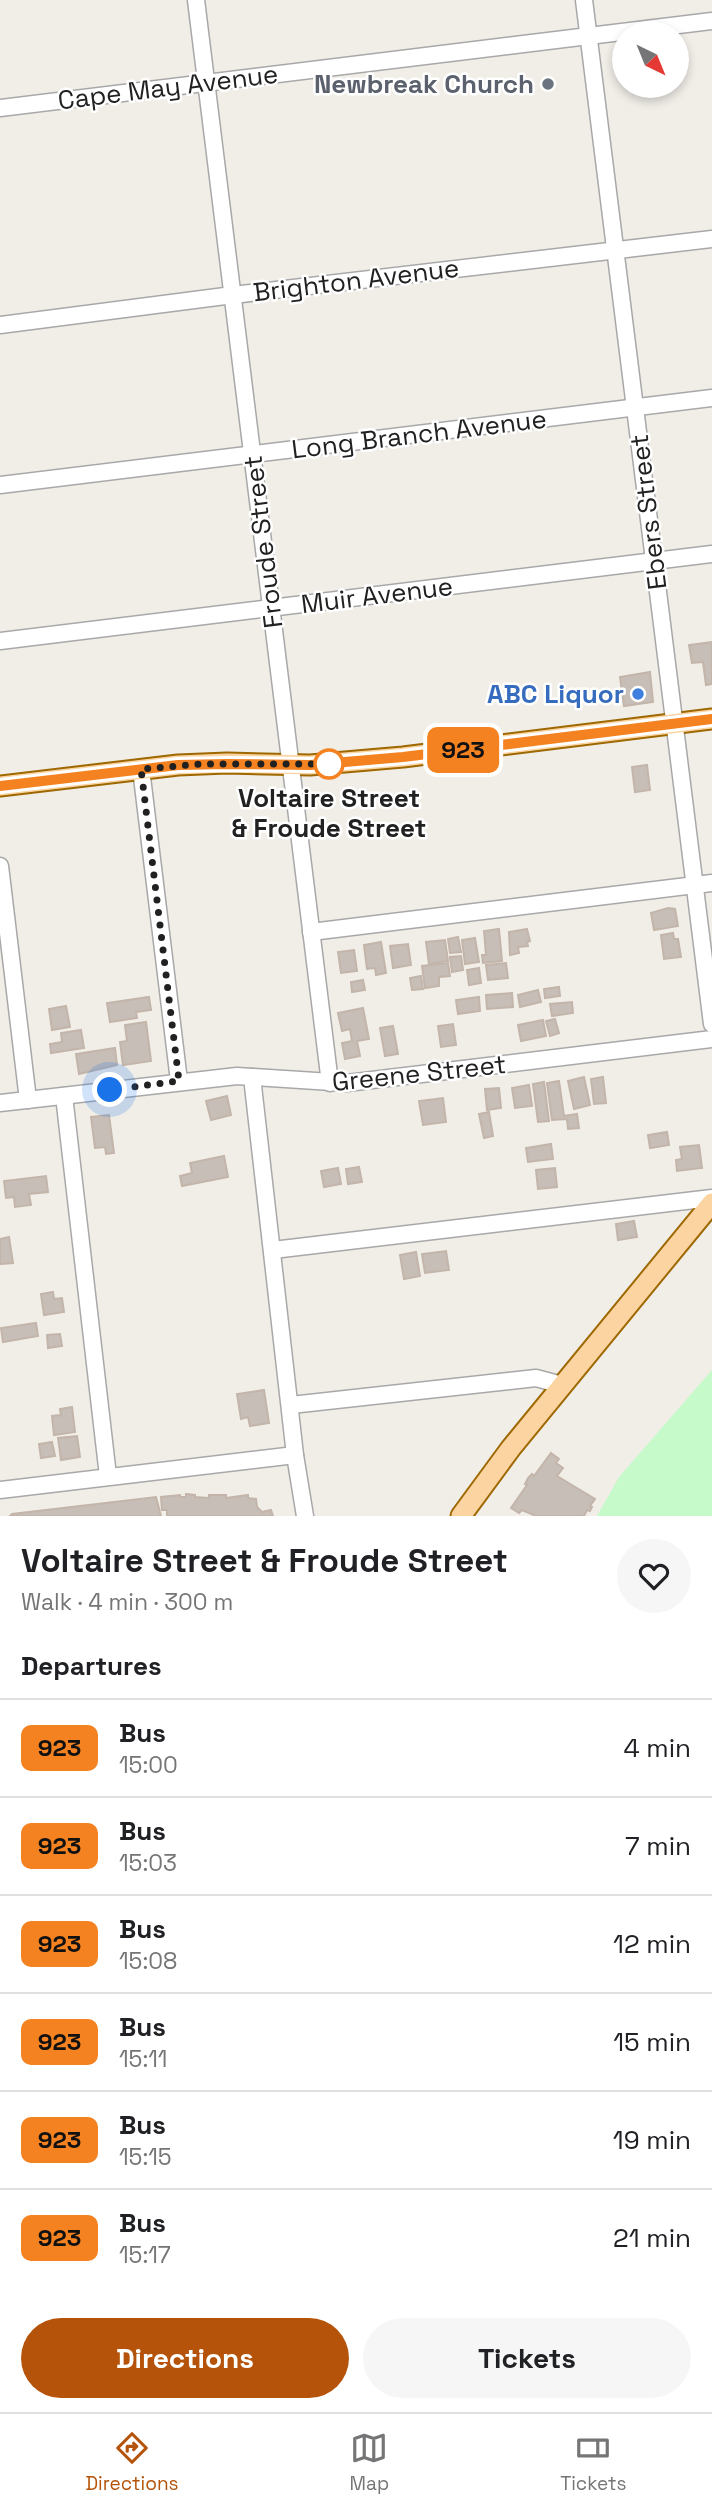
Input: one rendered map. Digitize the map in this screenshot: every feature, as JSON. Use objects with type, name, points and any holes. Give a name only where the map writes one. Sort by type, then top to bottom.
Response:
[{"type":"main road","points":[[0,786],[141,769],[215,764],[292,765],[403,757],[712,719]]},
{"type":"main road","points":[[461,1516],[511,1448],[712,1201]]},
{"type":"street","name":"Froude Street","points":[[196,0],[330,1083]]},
{"type":"street","name":"Ebers Street","points":[[584,0],[712,1024]]},
{"type":"street","name":"Cape May Avenue","points":[[0,107],[712,21]]},
{"type":"street","name":"Brighton Avenue","points":[[0,325],[712,239]]},
{"type":"street","name":"Long Branch Avenue","points":[[0,485],[712,398]]},
{"type":"street","name":"Muir Avenue","points":[[0,640],[712,554]]},
{"type":"street","points":[[141,769],[179,1081]]},
{"type":"street","points":[[0,866],[28,1100]]},
{"type":"street","points":[[312,932],[712,883]]},
{"type":"street","name":"Greene Street","points":[[0,1103],[237,1076],[347,1083],[712,1039]]},
{"type":"street","points":[[252,1077],[274,1250],[295,1455],[305,1516]]},
{"type":"street","points":[[64,1096],[108,1476]]},
{"type":"street","points":[[274,1250],[712,1201]]},
{"type":"street","points":[[291,1405],[536,1378],[562,1385]]},
{"type":"street","points":[[0,1490],[295,1455]]},
{"type":"green space","points":[[712,1370],[712,1516],[597,1516],[619,1477]]},
{"type":"building","points":[[712,642],[712,684],[706,685],[703,662],[692,663],[689,645]]},
{"type":"building","points":[[650,672],[653,702],[624,706],[620,677]]},
{"type":"building","points":[[647,765],[650,790],[635,792],[632,767]]},
{"type":"building","points":[[668,908],[675,909],[678,926],[654,930],[651,913]]},
{"type":"building","points":[[499,929],[502,961],[483,963],[482,955],[486,955],[484,931]]},
{"type":"building","points":[[527,929],[530,941],[527,942],[528,946],[518,947],[519,953],[510,955],[509,932]]},
{"type":"building","points":[[673,933],[674,939],[678,939],[681,957],[664,959],[661,935]]},
{"type":"building","points":[[458,937],[461,952],[450,953],[448,939]]},
{"type":"building","points":[[475,938],[479,962],[465,964],[462,940]]},
{"type":"building","points":[[445,940],[448,961],[429,964],[426,942]]},
{"type":"building","points":[[381,942],[386,973],[376,975],[375,968],[367,969],[364,945]]},
{"type":"building","points":[[408,944],[411,965],[393,968],[390,946]]},
{"type":"building","points":[[354,950],[357,971],[341,973],[338,952]]},
{"type":"building","points":[[461,956],[463,970],[452,972],[450,957]]},
{"type":"building","points":[[448,963],[450,976],[439,977],[439,986],[425,988],[422,966]]},
{"type":"building","points":[[506,963],[508,978],[488,980],[486,965]]},
{"type":"building","points":[[479,968],[481,983],[469,985],[467,970]]},
{"type":"building","points":[[421,976],[423,989],[412,990],[410,978]]},
{"type":"building","points":[[363,980],[365,990],[352,992],[351,982]]},
{"type":"building","points":[[559,987],[560,996],[545,998],[544,989]]},
{"type":"building","points":[[538,990],[541,1002],[520,1007],[518,995]]},
{"type":"building","points":[[512,993],[513,1007],[487,1009],[486,995]]},
{"type":"building","points":[[149,997],[151,1010],[136,1012],[137,1018],[110,1022],[107,1003]]},
{"type":"building","points":[[479,997],[480,1011],[458,1014],[456,1000]]},
{"type":"building","points":[[572,1002],[573,1013],[552,1016],[550,1004]]},
{"type":"building","points":[[66,1006],[70,1027],[52,1030],[49,1009]]},
{"type":"building","points":[[363,1008],[369,1039],[357,1041],[360,1056],[345,1059],[342,1043],[352,1041],[350,1029],[342,1031],[338,1013]]},
{"type":"building","points":[[555,1019],[559,1033],[550,1036],[546,1021]]},
{"type":"building","points":[[543,1020],[546,1036],[521,1041],[518,1025]]},
{"type":"building","points":[[146,1022],[151,1061],[123,1065],[120,1042],[127,1041],[125,1025]]},
{"type":"building","points":[[453,1024],[456,1045],[441,1047],[438,1026]]},
{"type":"building","points":[[393,1026],[398,1054],[385,1056],[380,1028]]},
{"type":"building","points":[[81,1030],[84,1048],[51,1053],[50,1044],[62,1042],[61,1033]]},
{"type":"building","points":[[115,1048],[117,1065],[79,1074],[76,1054]]},
{"type":"building","points":[[584,1077],[590,1105],[574,1109],[568,1081]]},
{"type":"building","points":[[603,1077],[606,1103],[594,1104],[591,1079]]},
{"type":"building","points":[[559,1081],[564,1116],[577,1114],[579,1128],[568,1129],[567,1119],[552,1120],[547,1083]]},
{"type":"building","points":[[544,1082],[549,1121],[538,1122],[533,1084]]},
{"type":"building","points":[[529,1085],[532,1106],[515,1108],[512,1088]]},
{"type":"building","points":[[499,1088],[501,1108],[487,1110],[485,1089]]},
{"type":"building","points":[[227,1096],[231,1115],[211,1120],[206,1101]]},
{"type":"building","points":[[443,1098],[446,1122],[423,1125],[419,1101]]},
{"type":"building","points":[[489,1112],[493,1136],[484,1138],[479,1114]]},
{"type":"building","points":[[109,1115],[114,1153],[106,1154],[105,1147],[95,1148],[91,1117]]},
{"type":"building","points":[[667,1132],[669,1145],[650,1148],[648,1135]]},
{"type":"building","points":[[551,1144],[553,1159],[528,1162],[526,1148]]},
{"type":"building","points":[[699,1145],[702,1168],[677,1171],[676,1160],[682,1159],[680,1147]]},
{"type":"building","points":[[224,1156],[228,1177],[182,1186],[180,1176],[192,1173],[190,1163]]},
{"type":"building","points":[[359,1167],[362,1182],[348,1184],[346,1169]]},
{"type":"building","points":[[338,1168],[341,1184],[324,1187],[321,1171]]},
{"type":"building","points":[[555,1168],[557,1187],[538,1189],[536,1170]]},
{"type":"building","points":[[46,1176],[48,1192],[29,1194],[31,1205],[15,1207],[14,1197],[6,1198],[4,1181]]},
{"type":"building","points":[[634,1221],[637,1237],[618,1240],[616,1224]]},
{"type":"building","points":[[9,1237],[13,1263],[0,1264],[0,1239]]},
{"type":"building","points":[[446,1251],[449,1270],[425,1273],[422,1254]]},
{"type":"building","points":[[416,1252],[420,1276],[404,1279],[400,1255]]},
{"type":"building","points":[[53,1292],[54,1299],[62,1298],[64,1312],[44,1315],[41,1294]]},
{"type":"building","points":[[36,1323],[38,1336],[3,1342],[1,1328]]},
{"type":"building","points":[[60,1334],[62,1346],[48,1348],[47,1335]]},
{"type":"building","points":[[264,1390],[269,1423],[250,1426],[248,1417],[241,1419],[237,1394]]},
{"type":"building","points":[[72,1407],[75,1432],[54,1435],[52,1416],[61,1415],[60,1409]]},
{"type":"building","points":[[77,1436],[80,1457],[61,1460],[58,1438]]},
{"type":"building","points":[[52,1442],[55,1456],[41,1458],[39,1444]]},
{"type":"building","points":[[551,1453],[559,1459],[556,1463],[563,1468],[557,1476],[595,1499],[590,1511],[587,1510],[584,1516],[536,1516],[522,1510],[519,1513],[511,1508],[527,1485],[525,1484],[528,1478],[532,1474],[534,1476]]},
{"type":"building","points":[[186,1494],[209,1498],[209,1495],[226,1495],[226,1498],[248,1495],[248,1498],[256,1499],[257,1507],[262,1512],[271,1510],[273,1516],[167,1516],[167,1510],[162,1510],[161,1497],[186,1497]]},
{"type":"building","points":[[156,1497],[161,1516],[10,1516],[12,1514]]},
{"type":"bus line","name":"923","points":[[0,786],[178,765],[310,765],[403,757],[712,719]]},
{"type":"place","name":"Newbreak Church","points":[[548,84]]},
{"type":"place","name":"ABC Liquor","points":[[638,694]]},
{"type":"place","name":"Voltaire Street & Froude Street","points":[[329,764]]},
{"type":"route","points":[[110,1090],[179,1081],[141,769],[202,764],[329,764]]}]
